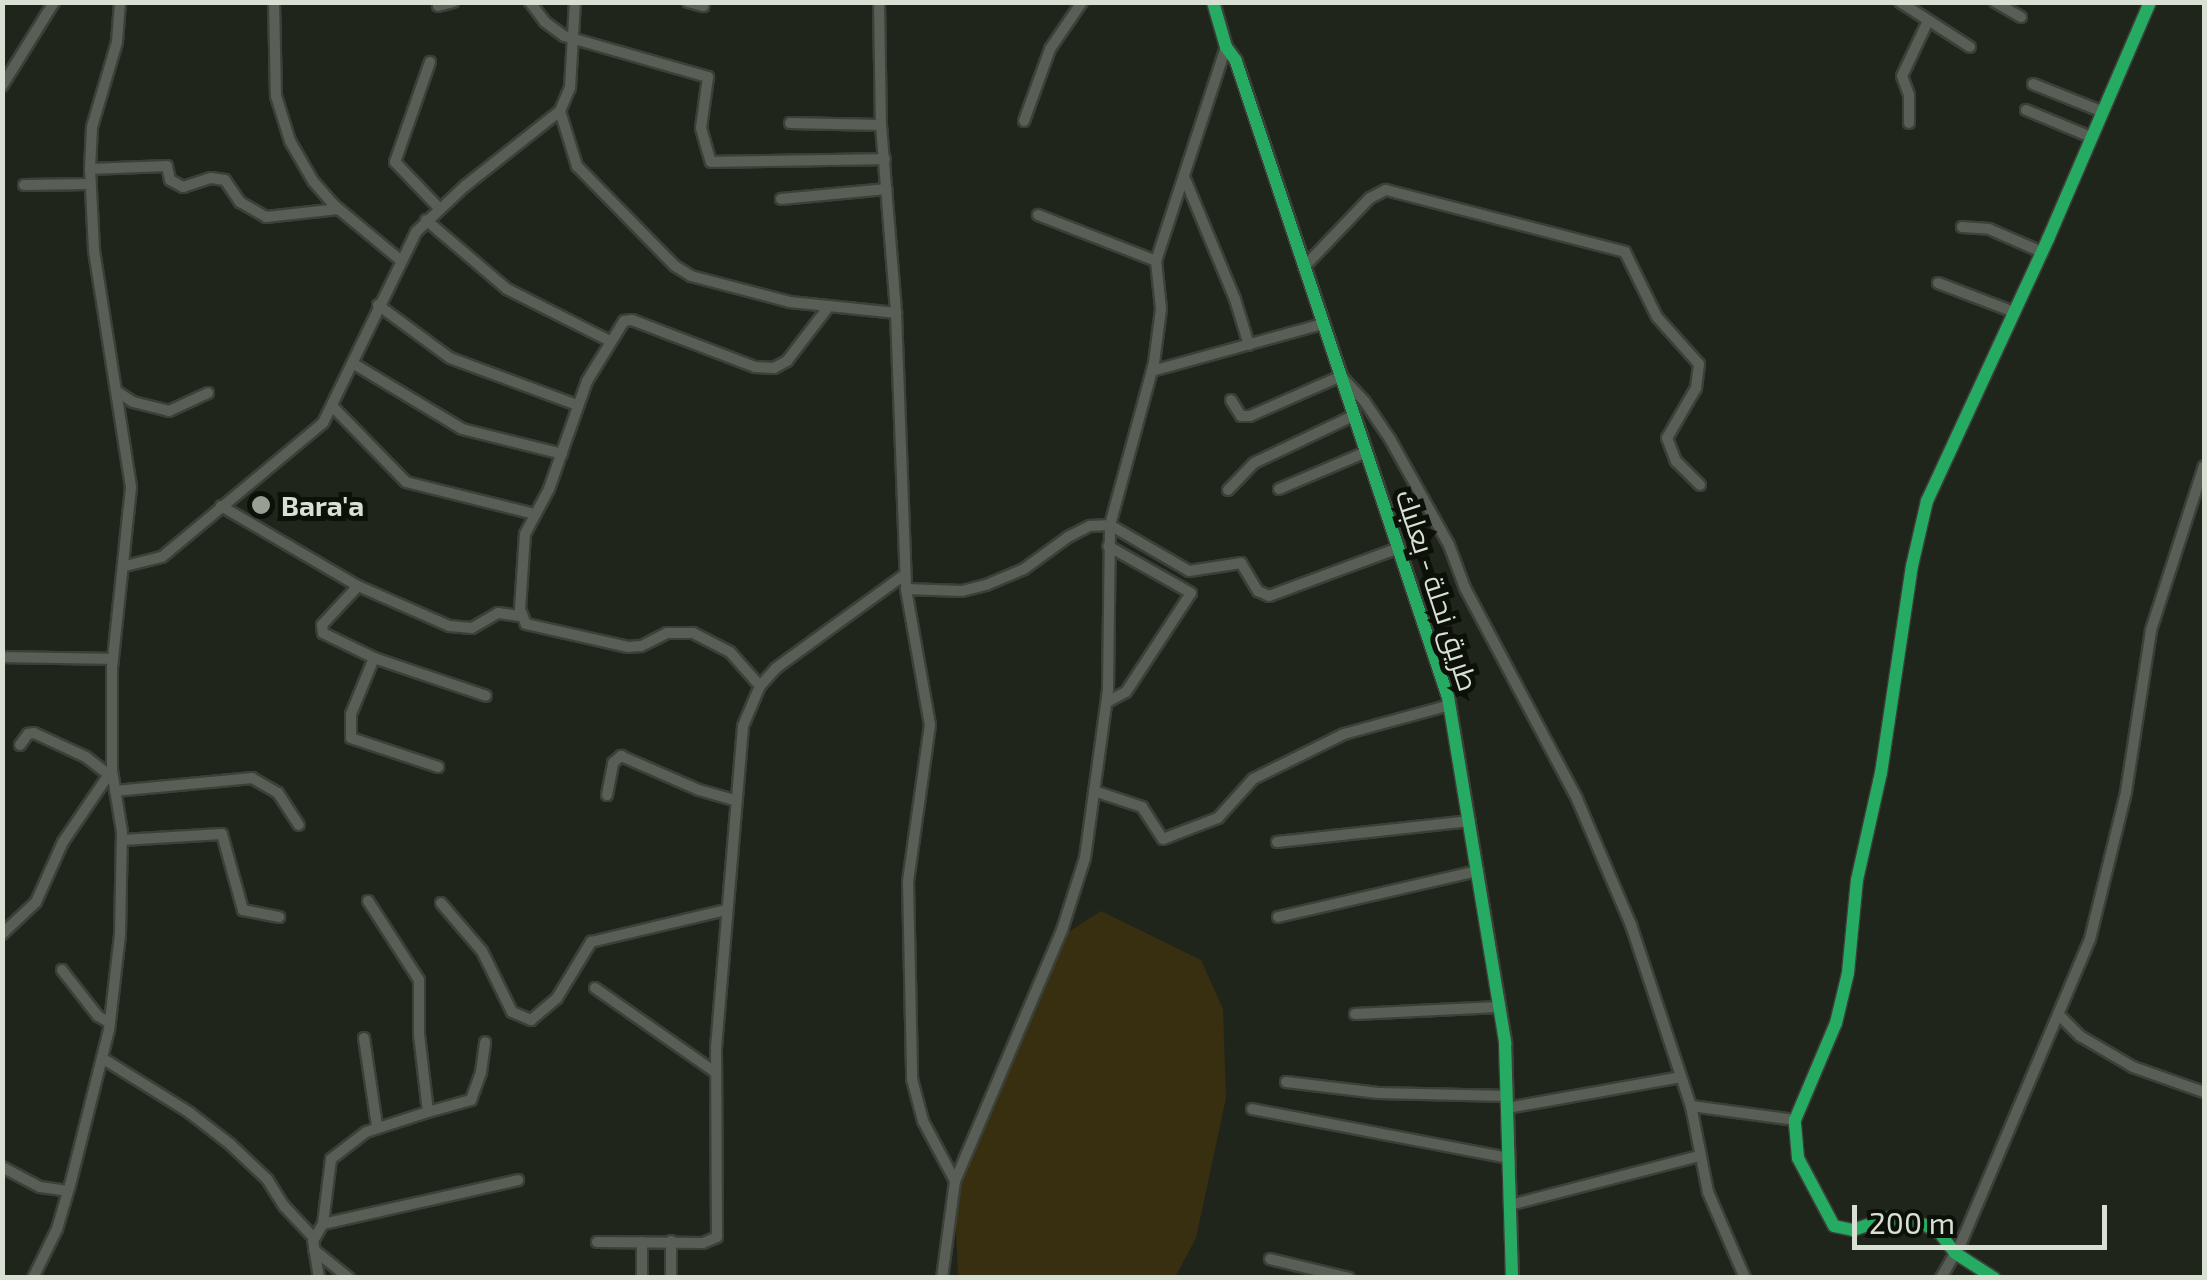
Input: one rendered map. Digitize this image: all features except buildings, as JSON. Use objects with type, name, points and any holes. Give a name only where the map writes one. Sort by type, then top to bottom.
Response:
[{"type":"street","points":[[2,86],[54,2]]},
{"type":"street","points":[[34,1278],[57,1229],[102,1058],[110,1023],[122,915],[122,840],[110,772],[113,659],[131,487],[94,250],[90,184],[92,127],[117,42],[120,2]]},
{"type":"street","points":[[274,2],[279,112],[302,164],[339,210],[399,259]]},
{"type":"street","points":[[438,6],[453,2]]},
{"type":"street","points":[[530,2],[554,31],[708,77],[701,128],[711,162],[885,159]]},
{"type":"street","points":[[124,566],[162,557],[324,423],[399,259],[426,220],[560,112],[570,88],[575,2]]},
{"type":"street","points":[[688,2],[703,6]]},
{"type":"street","points":[[879,2],[881,125],[896,312],[904,575],[930,725],[908,881],[912,1078],[923,1121],[955,1181]]},
{"type":"street","points":[[1024,121],[1050,50],[1082,2]]},
{"type":"street","name":"طريق نحلة - بعلبك","points":[[1213,2],[1450,705],[1499,1007],[1507,1102],[1512,1278]]},
{"type":"street","points":[[1900,2],[1927,23],[1970,47]]},
{"type":"street","points":[[1995,2],[2021,17]]},
{"type":"street","points":[[1994,1278],[1955,1253],[1940,1233],[1910,1220],[1888,1218],[1852,1230],[1834,1226],[1798,1158],[1795,1120],[1836,1023],[1848,974],[1856,880],[1881,773],[1912,566],[1927,501],[2042,252],[2150,2]]},
{"type":"street","points":[[1908,123],[1908,95],[1902,76],[1927,23]]},
{"type":"street","points":[[942,1278],[955,1181],[1072,904],[1085,858],[1107,702],[1110,525],[1152,371],[1161,309],[1156,262],[1226,46]]},
{"type":"street","points":[[430,62],[395,162],[439,208]]},
{"type":"street","points":[[2033,84],[2101,112]]},
{"type":"street","points":[[2026,110],[2090,137]]},
{"type":"street","points":[[560,112],[577,166],[674,266],[732,289],[829,306],[896,312]]},
{"type":"street","points":[[790,123],[881,125]]},
{"type":"street","points":[[90,169],[167,166],[170,180],[183,188],[211,178],[225,180],[240,202],[266,218],[339,210]]},
{"type":"street","points":[[1185,178],[1236,299],[1249,344]]},
{"type":"street","points":[[24,185],[90,184]]},
{"type":"street","points":[[781,199],[887,189]]},
{"type":"street","points":[[1304,266],[1370,198],[1386,190],[1625,252],[1657,317],[1687,345],[1699,364],[1696,388],[1667,438],[1676,462],[1700,485]]},
{"type":"street","points":[[1038,216],[1156,262]]},
{"type":"street","points":[[426,220],[507,289],[610,341]]},
{"type":"street","points":[[1962,228],[1989,229],[2042,252]]},
{"type":"street","points":[[1938,282],[2014,312]]},
{"type":"street","points":[[378,305],[450,358],[577,405]]},
{"type":"street","points":[[520,616],[525,534],[562,454],[577,405],[624,322],[632,320],[755,367],[774,368],[787,361],[829,306]]},
{"type":"street","points":[[1152,371],[1323,324]]},
{"type":"street","points":[[354,364],[462,429],[562,454]]},
{"type":"street","points":[[1231,400],[1241,416],[1250,416],[1340,376],[1374,414],[1444,534],[1465,588],[1577,799],[1631,926],[1690,1106],[1708,1192],[1745,1278]]},
{"type":"street","points":[[115,391],[133,402],[169,411],[208,393]]},
{"type":"street","points":[[334,408],[406,482],[534,514]]},
{"type":"street","points":[[1228,490],[1254,463],[1352,416]]},
{"type":"street","points":[[1279,489],[1366,452]]},
{"type":"street","points":[[1942,1278],[2060,1016],[2090,938],[2126,792],[2151,630],[2204,466]]},
{"type":"street","points":[[221,506],[358,586],[458,628],[478,626],[493,614],[520,616],[532,626],[628,647],[668,633],[693,633],[730,652],[760,686]]},
{"type":"street","points":[[906,589],[962,591],[986,586],[1024,569],[1090,526],[1110,525],[1180,567],[1202,572],[1241,563],[1258,591],[1269,596],[1399,548]]},
{"type":"street","points":[[1107,702],[1126,692],[1190,591],[1108,546]]},
{"type":"street","points":[[1174,581],[1180,567]]},
{"type":"street","points":[[597,1242],[703,1243],[717,1237],[716,1072],[738,745],[760,686],[815,636],[904,575]]},
{"type":"street","points":[[358,586],[320,629],[374,658],[486,696]]},
{"type":"street","points":[[2,657],[113,659]]},
{"type":"street","points":[[374,658],[350,717],[350,738],[438,767]]},
{"type":"street","points":[[1094,792],[1142,808],[1163,840],[1218,818],[1253,778],[1344,734],[1450,705]]},
{"type":"street","points":[[20,744],[28,734],[34,734],[110,772]]},
{"type":"street","points":[[607,795],[613,764],[621,756],[699,790],[734,800]]},
{"type":"street","points":[[2,934],[36,902],[63,842],[110,772]]},
{"type":"street","points":[[115,791],[252,778],[278,793],[299,825]]},
{"type":"street","points":[[1277,842],[1470,821]]},
{"type":"street","points":[[122,840],[222,834],[243,910],[279,917]]},
{"type":"street","points":[[1278,917],[1478,871]]},
{"type":"street","points":[[368,901],[419,980],[428,1112]]},
{"type":"street","points":[[442,903],[482,951],[512,1012],[531,1020],[557,998],[591,942],[725,910]]},
{"type":"street","points":[[62,970],[98,1016],[110,1023]]},
{"type":"street","points":[[595,988],[716,1072]]},
{"type":"street","points":[[1354,1014],[1499,1007]]},
{"type":"street","points":[[2060,1016],[2080,1036],[2133,1067],[2204,1092]]},
{"type":"street","points":[[364,1038],[377,1126]]},
{"type":"street","points":[[319,1278],[314,1244],[322,1224],[331,1159],[377,1126],[471,1100],[482,1072],[484,1042]]},
{"type":"street","points":[[102,1058],[190,1112],[230,1144],[267,1178],[314,1244],[349,1278]]},
{"type":"street","points":[[1286,1082],[1507,1102],[1681,1077]]},
{"type":"street","points":[[1690,1106],[1795,1120]]},
{"type":"street","points":[[1252,1108],[1508,1158]]},
{"type":"street","points":[[1510,1204],[1700,1156]]},
{"type":"street","points":[[2,1167],[40,1187],[68,1192]]},
{"type":"street","points":[[322,1224],[518,1180]]},
{"type":"street","points":[[671,1241],[671,1278]]},
{"type":"street","points":[[642,1242],[642,1278]]},
{"type":"street","points":[[1270,1259],[1348,1278]]},
{"type":"shaded area","points":[[1101,911],[1201,960],[1223,1009],[1226,1098],[1196,1238],[1175,1277],[958,1277],[955,1197],[1056,940]]},
{"type":"cycle path","points":[[1213,2],[1448,697],[1505,1043],[1512,1278]]},
{"type":"cycle path","points":[[1994,1278],[1955,1253],[1940,1233],[1925,1225],[1888,1218],[1853,1230],[1834,1226],[1798,1158],[1795,1120],[1836,1023],[1848,973],[1857,880],[1881,773],[1912,566],[1927,501],[2048,239],[2150,2]]},
{"type":"place","name":"Bara'a","points":[[261,505]]}]
